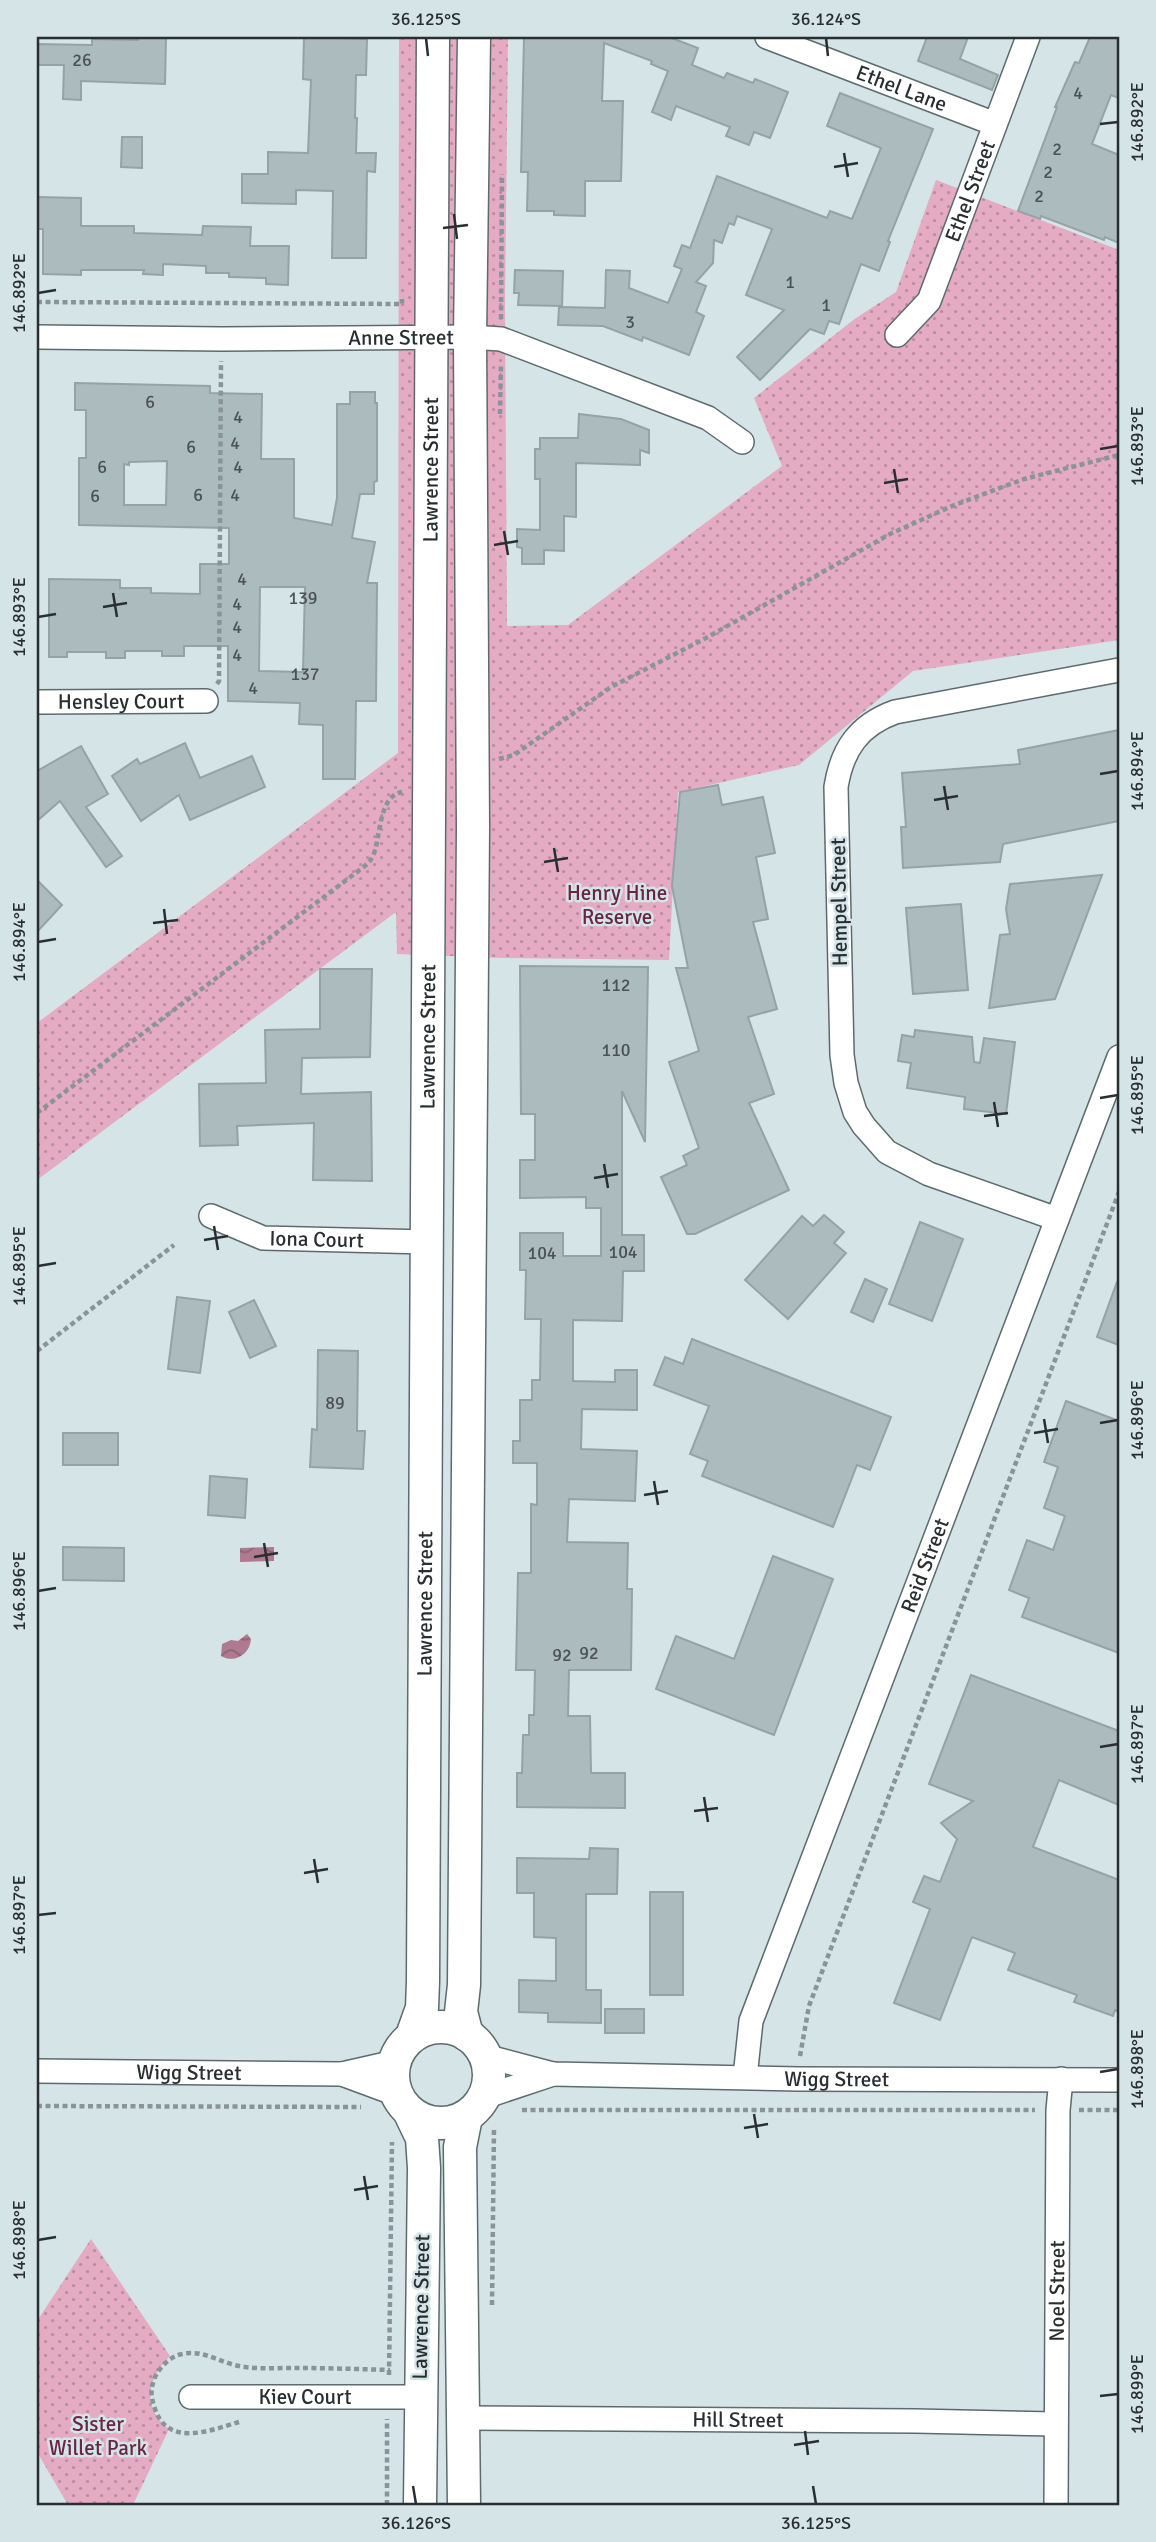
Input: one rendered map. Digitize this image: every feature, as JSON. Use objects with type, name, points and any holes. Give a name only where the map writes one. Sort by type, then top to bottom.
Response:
[{"type":"street","name":"Lawrence Street","points":[[404,2049],[422,2008],[433,37]]},
{"type":"street","name":"Lawrence Street","points":[[474,37],[470,337],[472,720],[467,1642],[464,1985],[461,2012],[476,2046]]},
{"type":"street","name":"Ethel Lane","points":[[767,37],[995,124]]},
{"type":"street","name":"Ethel Street","points":[[897,335],[929,300],[1028,37]]},
{"type":"street","name":"Anne Street","points":[[37,337],[501,339],[708,418],[743,442]]},
{"type":"street","name":"Hempel Street","points":[[1057,1219],[929,1174],[900,1160],[887,1152],[855,1112],[846,1083],[842,1055],[836,787],[838,772],[845,755],[865,727],[877,718],[895,712],[1119,670]]},
{"type":"street","name":"Hensley Court","points":[[37,702],[206,701]]},
{"type":"street","points":[[428,721],[472,720]]},
{"type":"street","name":"Reid Street","points":[[745,2077],[751,2021],[1119,1057]]},
{"type":"street","name":"Iona Court","points":[[211,1216],[263,1238],[428,1242]]},
{"type":"street","points":[[428,1242],[469,1242]]},
{"type":"street","points":[[425,1643],[467,1642]]},
{"type":"street","points":[[439,2027],[454,2029],[476,2046],[489,2077],[481,2112],[453,2122],[438,2124],[400,2113],[393,2078],[404,2049],[425,2030],[439,2027]]},
{"type":"street","name":"Wigg Street","points":[[476,2046],[553,2074],[799,2079],[1119,2080]]},
{"type":"street","name":"Wigg Street","points":[[37,2071],[342,2074],[404,2049]]},
{"type":"street","name":"Wigg Street","points":[[342,2074],[400,2113]]},
{"type":"street","name":"Wigg Street","points":[[481,2112],[553,2074]]},
{"type":"street","name":"Noel Street","points":[[1056,2505],[1058,2109],[1061,2079]]},
{"type":"street","name":"Lawrence Street","points":[[464,2505],[460,2147],[481,2112]]},
{"type":"street","name":"Lawrence Street","points":[[400,2113],[422,2138],[424,2168],[419,2505]]},
{"type":"street","name":"Kiev Court","points":[[191,2398],[420,2397]]},
{"type":"street","name":"Hill Street","points":[[463,2418],[1055,2424]]},
{"type":"path","points":[[37,302],[402,304],[402,291]]},
{"type":"path","points":[[206,701],[219,681],[222,339]]},
{"type":"path","points":[[514,755],[611,687],[716,633],[861,548],[908,525],[1024,479],[1119,455]]},
{"type":"path","points":[[37,1112],[361,869]]},
{"type":"path","points":[[798,2110],[800,2052],[809,2006],[1119,1192]]},
{"type":"path","points":[[37,1351],[174,1245]]},
{"type":"path","points":[[37,2106],[363,2107]]},
{"type":"path","points":[[516,2110],[1119,2110]]},
{"type":"path","points":[[481,2112],[492,2313]]},
{"type":"path","points":[[387,2505],[387,2397],[400,2113]]},
{"type":"green space","name":"Henry Hine Reserve","points":[[399,37],[508,37],[505,304],[507,626],[568,625],[782,466],[754,398],[856,318],[896,292],[936,180],[1119,250],[1119,640],[913,671],[799,765],[678,792],[669,960],[397,954],[396,912],[37,1180],[37,1023],[398,753]]},
{"type":"green space","name":"Sister Willet Park","points":[[91,2239],[170,2356],[156,2374],[150,2393],[154,2412],[169,2429],[133,2505],[68,2505],[37,2452],[37,2321]]},
{"type":"water","points":[[274,1547],[274,1561],[240,1562],[240,1548]]},
{"type":"water","points":[[247,1634],[251,1639],[245,1653],[231,1659],[221,1656],[222,1644],[231,1640],[238,1641]]},
{"type":"building","points":[[138,37],[166,37],[165,84],[81,81],[81,100],[63,99],[64,65],[37,65],[37,44],[92,45],[92,39],[138,40]]},
{"type":"building","points":[[304,37],[367,39],[366,75],[356,75],[355,118],[356,153],[376,153],[375,172],[367,171],[366,258],[332,258],[333,191],[296,190],[296,204],[242,203],[242,174],[268,174],[268,152],[308,153],[311,80],[303,79]]},
{"type":"building","points":[[524,37],[669,37],[698,48],[692,65],[724,78],[727,73],[753,83],[755,79],[788,92],[770,138],[754,132],[749,145],[726,136],[730,127],[676,106],[671,120],[652,112],[668,71],[651,64],[652,61],[604,43],[602,101],[623,101],[621,181],[585,181],[585,216],[554,215],[554,211],[527,211],[528,172],[521,172]]},
{"type":"building","points":[[927,37],[968,37],[960,59],[998,75],[992,90],[918,61]]},
{"type":"building","points":[[1090,37],[1119,37],[1119,98],[1111,95],[1092,144],[1119,155],[1119,243],[1041,216],[1040,219],[1018,211],[1055,107],[1075,62],[1079,63]]},
{"type":"building","points":[[840,93],[933,129],[888,241],[890,242],[879,271],[861,264],[839,324],[829,321],[824,334],[810,329],[760,380],[737,357],[784,310],[746,295],[772,229],[737,216],[734,225],[729,223],[722,243],[714,240],[713,263],[696,282],[706,286],[696,312],[704,316],[689,355],[643,337],[642,341],[603,326],[558,325],[559,307],[605,308],[606,270],[630,271],[629,288],[668,303],[682,269],[674,266],[682,245],[690,248],[717,176],[827,218],[830,211],[852,219],[881,148],[827,126]]},
{"type":"building","points":[[122,137],[142,137],[142,168],[121,167]]},
{"type":"building","points":[[37,197],[81,198],[81,226],[134,226],[134,233],[202,235],[203,226],[251,227],[250,246],[289,246],[288,285],[266,284],[266,278],[206,273],[206,266],[163,264],[163,275],[143,274],[144,270],[81,270],[81,275],[43,274],[43,229],[37,229]]},
{"type":"building","points":[[515,270],[563,271],[562,306],[518,305],[519,293],[514,293]]},
{"type":"building","points":[[75,383],[210,386],[210,393],[262,394],[261,459],[294,459],[294,518],[332,525],[337,498],[337,404],[350,404],[350,392],[375,392],[377,481],[374,482],[374,494],[360,494],[352,538],[375,542],[367,583],[377,583],[376,701],[356,701],[355,779],[323,779],[323,725],[299,724],[300,703],[228,701],[228,646],[184,646],[184,656],[162,656],[162,651],[125,651],[125,658],[106,658],[106,652],[67,652],[67,657],[49,657],[49,579],[120,580],[120,588],[151,588],[151,593],[200,594],[200,564],[229,564],[229,528],[79,525],[79,458],[86,458],[86,410],[75,410]],"holes":[[[167,461],[166,505],[124,505],[124,464]],[[260,587],[305,587],[303,672],[259,671]]]},
{"type":"building","points":[[579,414],[621,419],[649,430],[649,453],[640,450],[640,465],[576,463],[576,517],[564,516],[564,551],[544,550],[544,564],[522,564],[522,548],[517,547],[517,529],[540,530],[540,479],[535,479],[535,449],[540,449],[540,438],[578,438]]},
{"type":"building","points":[[1119,730],[1119,821],[1003,844],[1000,862],[903,868],[901,827],[906,827],[902,773],[1020,764],[1018,750]]},
{"type":"building","points":[[185,743],[200,778],[252,756],[265,787],[190,820],[179,795],[141,821],[112,776],[137,759],[140,764]]},
{"type":"building","points":[[81,746],[108,794],[86,807],[122,856],[106,867],[60,801],[37,821],[37,771]]},
{"type":"building","points":[[718,785],[722,805],[763,797],[775,853],[756,857],[768,919],[753,922],[777,1009],[748,1017],[774,1094],[749,1103],[789,1190],[695,1234],[687,1234],[661,1177],[687,1165],[683,1156],[699,1148],[669,1062],[699,1051],[676,968],[688,968],[672,886],[680,792]]},
{"type":"building","points":[[1102,875],[1055,999],[989,1008],[1000,935],[1010,934],[1006,909],[1010,884]]},
{"type":"building","points":[[37,880],[62,905],[37,932]]},
{"type":"building","points":[[961,904],[968,990],[913,994],[906,908]]},
{"type":"building","points":[[520,966],[648,967],[645,1142],[622,1091],[622,1235],[644,1235],[644,1271],[623,1271],[622,1321],[573,1320],[573,1381],[615,1382],[615,1370],[637,1370],[637,1410],[582,1409],[581,1449],[637,1451],[635,1501],[569,1499],[567,1542],[628,1543],[627,1589],[632,1589],[631,1670],[569,1670],[568,1716],[590,1716],[591,1773],[625,1773],[625,1808],[517,1807],[517,1773],[522,1773],[523,1735],[529,1735],[529,1715],[534,1715],[535,1670],[516,1670],[518,1573],[531,1573],[531,1504],[537,1505],[537,1463],[513,1463],[513,1441],[520,1441],[520,1400],[532,1400],[532,1380],[540,1380],[541,1319],[525,1319],[526,1270],[520,1270],[520,1233],[563,1233],[563,1256],[601,1256],[601,1208],[586,1208],[586,1197],[520,1198],[520,1160],[535,1160],[535,1114],[521,1114]]},
{"type":"building","points":[[320,969],[372,969],[370,1057],[302,1058],[301,1094],[371,1092],[372,1181],[313,1180],[314,1123],[237,1126],[238,1145],[200,1146],[199,1084],[266,1083],[265,1030],[320,1029]]},
{"type":"building","points":[[915,1030],[972,1037],[974,1062],[980,1063],[984,1038],[1015,1042],[1006,1114],[964,1109],[965,1097],[907,1088],[911,1063],[898,1061],[902,1035],[914,1037]]},
{"type":"building","points":[[824,1215],[844,1232],[834,1243],[846,1253],[788,1319],[745,1280],[802,1216],[813,1226]]},
{"type":"building","points":[[920,1222],[963,1239],[932,1321],[889,1304]]},
{"type":"building","points":[[865,1279],[887,1289],[873,1322],[851,1312]]},
{"type":"building","points":[[1119,1282],[1119,1345],[1097,1337]]},
{"type":"building","points":[[177,1297],[210,1301],[200,1373],[168,1369]]},
{"type":"building","points":[[254,1300],[276,1346],[250,1358],[229,1312]]},
{"type":"building","points":[[692,1339],[891,1417],[870,1470],[857,1465],[833,1527],[702,1476],[708,1461],[690,1454],[709,1406],[654,1385],[665,1357],[683,1364]]},
{"type":"building","points":[[318,1350],[358,1351],[357,1431],[365,1431],[363,1469],[310,1467],[312,1429],[317,1430]]},
{"type":"building","points":[[1066,1401],[1119,1421],[1119,1653],[1022,1617],[1029,1598],[1009,1590],[1027,1540],[1053,1550],[1065,1516],[1044,1508],[1058,1467],[1044,1462]]},
{"type":"building","points":[[63,1433],[118,1433],[118,1465],[63,1465]]},
{"type":"building","points":[[210,1476],[247,1479],[245,1518],[208,1515]]},
{"type":"building","points":[[63,1547],[124,1548],[124,1581],[63,1580]]},
{"type":"building","points":[[773,1556],[833,1579],[774,1735],[656,1689],[676,1636],[734,1659]]},
{"type":"building","points":[[971,1675],[1119,1731],[1119,1805],[1059,1780],[1033,1847],[1119,1880],[1119,2012],[1115,2010],[1113,2016],[1074,2002],[1077,1995],[1008,1970],[1015,1953],[972,1937],[940,2020],[894,2003],[930,1909],[913,1902],[924,1876],[940,1882],[957,1839],[941,1823],[973,1801],[929,1784]]},
{"type":"building","points":[[590,1848],[618,1849],[617,1894],[586,1894],[586,1990],[601,1990],[601,2023],[548,2022],[548,2013],[519,2012],[519,1980],[556,1981],[556,1938],[534,1937],[534,1893],[517,1893],[517,1858],[589,1859]]},
{"type":"building","points":[[650,1892],[683,1892],[683,1995],[650,1995]]},
{"type":"building","points":[[605,2009],[644,2009],[644,2033],[605,2033]]}]
